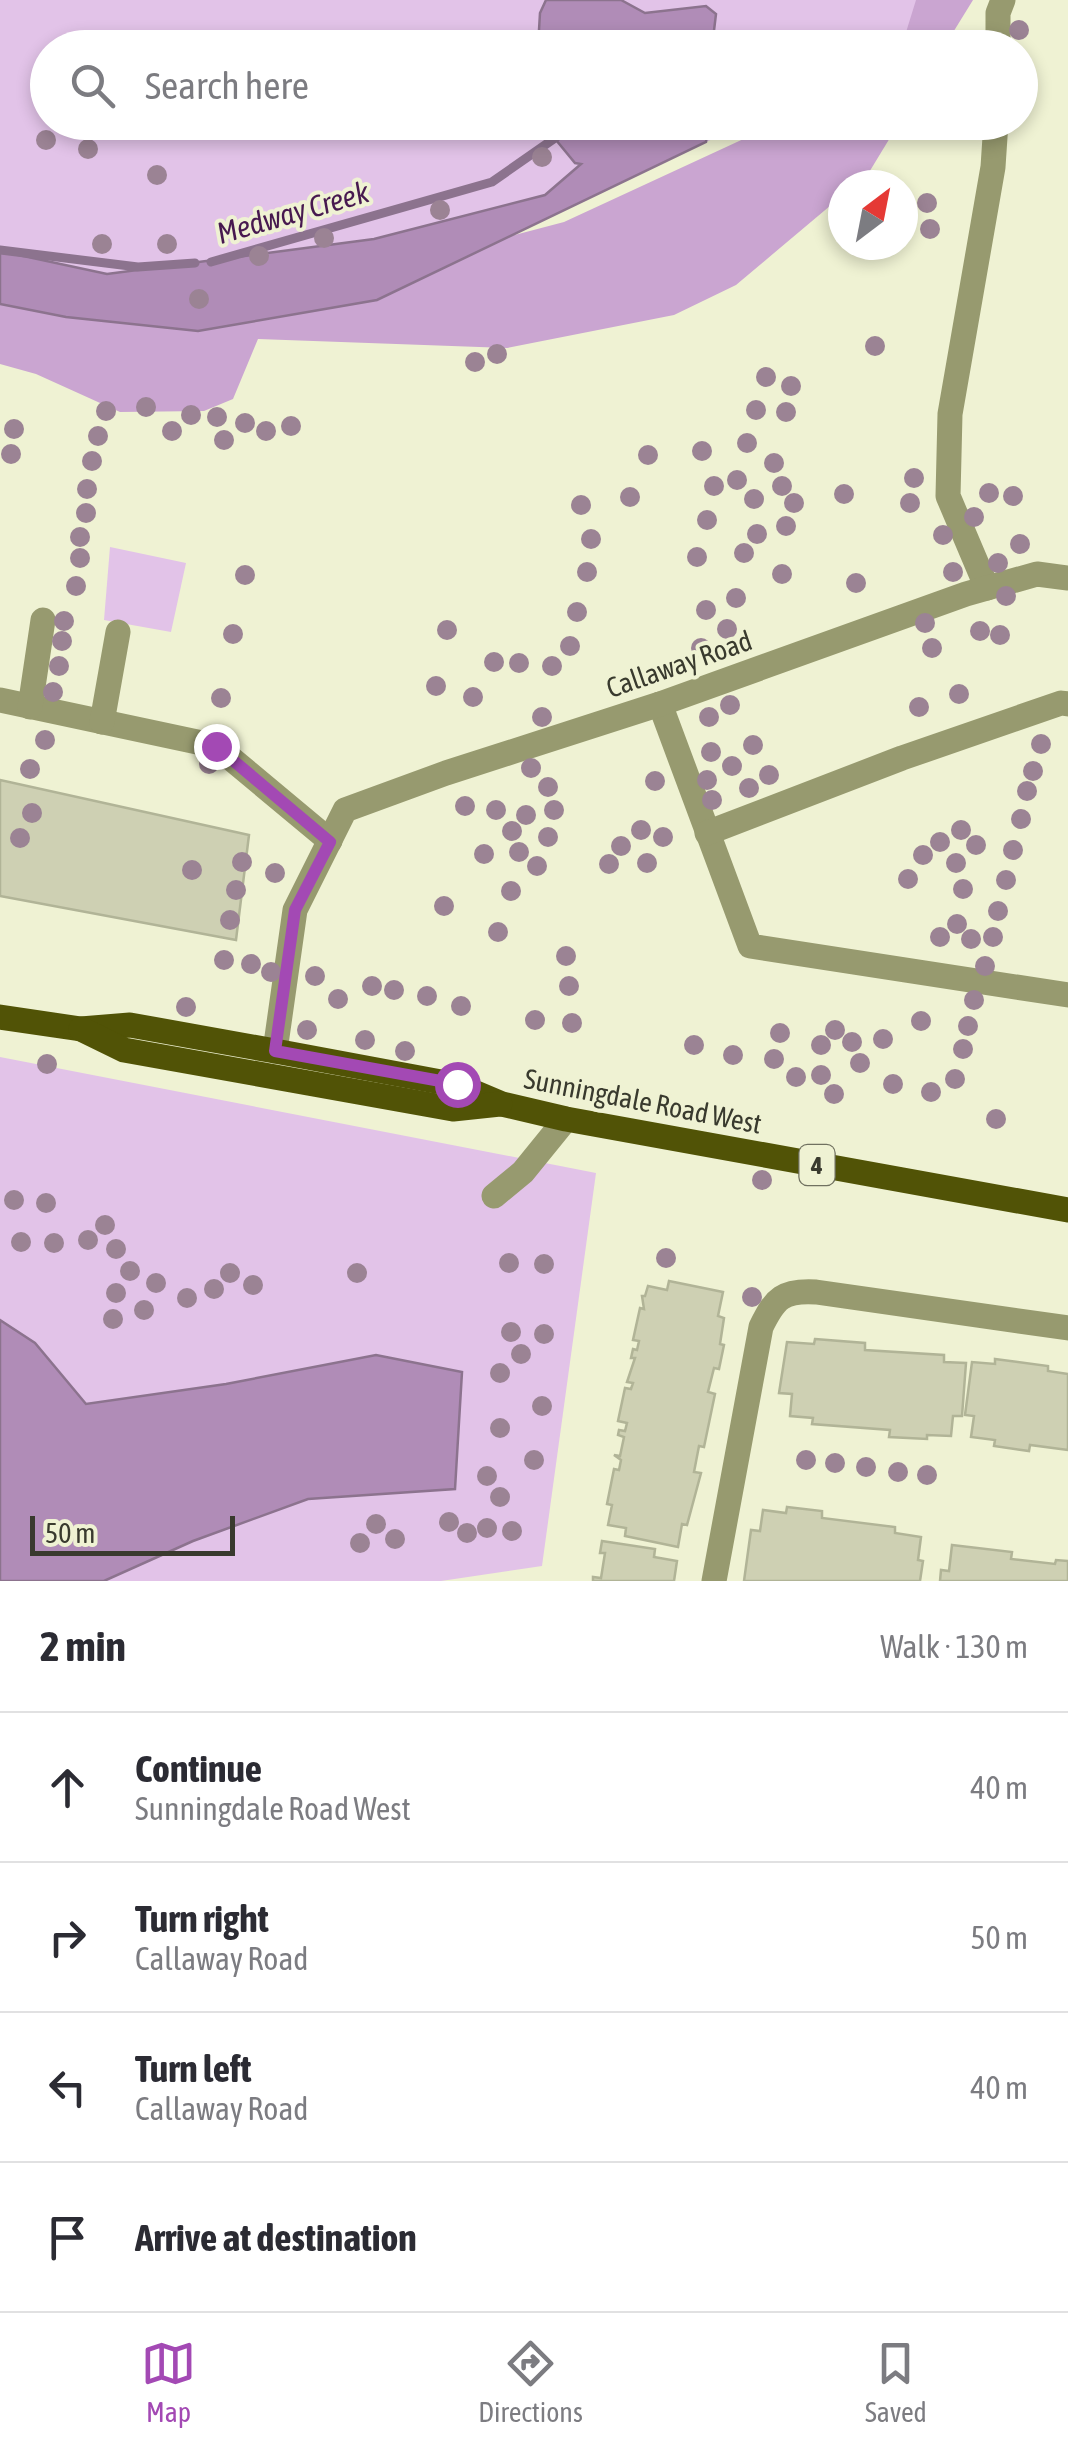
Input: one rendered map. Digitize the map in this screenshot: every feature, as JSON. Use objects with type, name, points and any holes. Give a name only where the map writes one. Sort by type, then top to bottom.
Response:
[{"type":"main road","name":"Sunningdale Road West","points":[[0,1017],[81,1029],[130,1025],[275,1051],[457,1084],[502,1104],[566,1120],[1068,1210]]},
{"type":"main road","name":"Sunningdale Road West","points":[[81,1029],[124,1050],[453,1109],[502,1104]]},
{"type":"street","points":[[998,30],[1003,0]]},
{"type":"street","points":[[986,588],[948,496],[950,414],[994,167],[995,140]]},
{"type":"street","name":"Callaway Road","points":[[275,1051],[295,910],[346,810],[986,588],[1036,574],[1068,578]]},
{"type":"street","points":[[30,707],[43,620]]},
{"type":"street","points":[[102,722],[118,632]]},
{"type":"street","points":[[0,700],[216,746],[330,842]]},
{"type":"street","points":[[707,834],[902,758],[1061,703],[1068,704]]},
{"type":"street","points":[[660,704],[750,946],[1068,994]]},
{"type":"street","points":[[494,1196],[523,1172],[566,1120]]},
{"type":"street","points":[[714,1581],[761,1327],[773,1302],[796,1291],[816,1292],[1068,1328]]},
{"type":"shaded area","points":[[0,0],[959,0],[954,14],[910,30],[30,30],[30,140],[710,140],[545,217],[173,302],[0,275]]},
{"type":"shaded area","points":[[546,0],[621,0],[645,13],[706,6],[716,14],[714,30],[539,30]]},
{"type":"shaded area","points":[[916,0],[973,0],[954,30],[907,30]]},
{"type":"shaded area","points":[[556,140],[706,140],[377,300],[198,331],[66,317],[0,304],[0,251],[107,274],[374,239],[545,195],[581,164],[575,163]]},
{"type":"shaded area","points":[[741,140],[889,140],[870,170],[828,170],[828,208],[736,285],[674,315],[507,348],[258,339],[233,399],[204,411],[120,412],[36,374],[0,364],[0,288],[329,284],[564,222]]},
{"type":"shaded area","points":[[110,547],[186,563],[171,632],[104,620]]},
{"type":"shaded area","points":[[0,1057],[596,1173],[542,1566],[441,1581],[0,1581]]},
{"type":"shaded area","points":[[0,1320],[35,1343],[86,1404],[226,1384],[376,1355],[462,1372],[455,1489],[308,1499],[193,1541],[104,1581],[0,1581]]},
{"type":"building","points":[[0,780],[249,835],[236,940],[0,896]]},
{"type":"building","points":[[669,1281],[723,1292],[718,1316],[724,1318],[719,1369],[714,1368],[708,1392],[715,1394],[704,1447],[699,1446],[694,1472],[701,1473],[687,1525],[682,1524],[678,1547],[625,1536],[626,1528],[608,1525],[612,1505],[607,1504],[614,1469],[619,1470],[621,1460],[614,1455],[620,1456],[624,1437],[618,1435],[619,1430],[625,1431],[627,1423],[618,1421],[625,1388],[631,1389],[633,1383],[627,1382],[635,1358],[631,1358],[633,1349],[637,1350],[639,1341],[633,1340],[640,1308],[644,1309],[642,1296],[648,1286],[667,1290]]},
{"type":"building","points":[[815,1339],[865,1343],[865,1350],[944,1355],[944,1362],[966,1363],[962,1416],[953,1416],[951,1436],[889,1437],[890,1430],[812,1424],[813,1418],[790,1416],[792,1394],[779,1393],[787,1342],[814,1344]]},
{"type":"building","points":[[995,1359],[1048,1366],[1048,1371],[1068,1374],[1068,1450],[1030,1445],[1029,1451],[994,1446],[995,1440],[971,1437],[974,1416],[965,1415],[972,1362],[995,1364]]},
{"type":"building","points":[[787,1507],[822,1511],[822,1518],[895,1527],[895,1533],[921,1537],[920,1581],[744,1581],[751,1530],[760,1531],[763,1510],[786,1513]]},
{"type":"building","points":[[602,1541],[655,1549],[654,1557],[677,1561],[674,1581],[593,1581],[593,1577],[601,1578],[605,1553],[600,1553]]},
{"type":"building","points":[[952,1545],[1012,1552],[1011,1559],[1055,1564],[1056,1560],[1068,1561],[1068,1581],[940,1581],[941,1570],[949,1571]]},
{"type":"waterway","name":"Medway Creek","points":[[211,262],[492,182],[552,140]]},
{"type":"waterway","name":"Medway Creek","points":[[0,250],[138,267],[195,263]]},
{"type":"route","points":[[216,746],[330,842],[295,910],[275,1051],[457,1084]]}]
